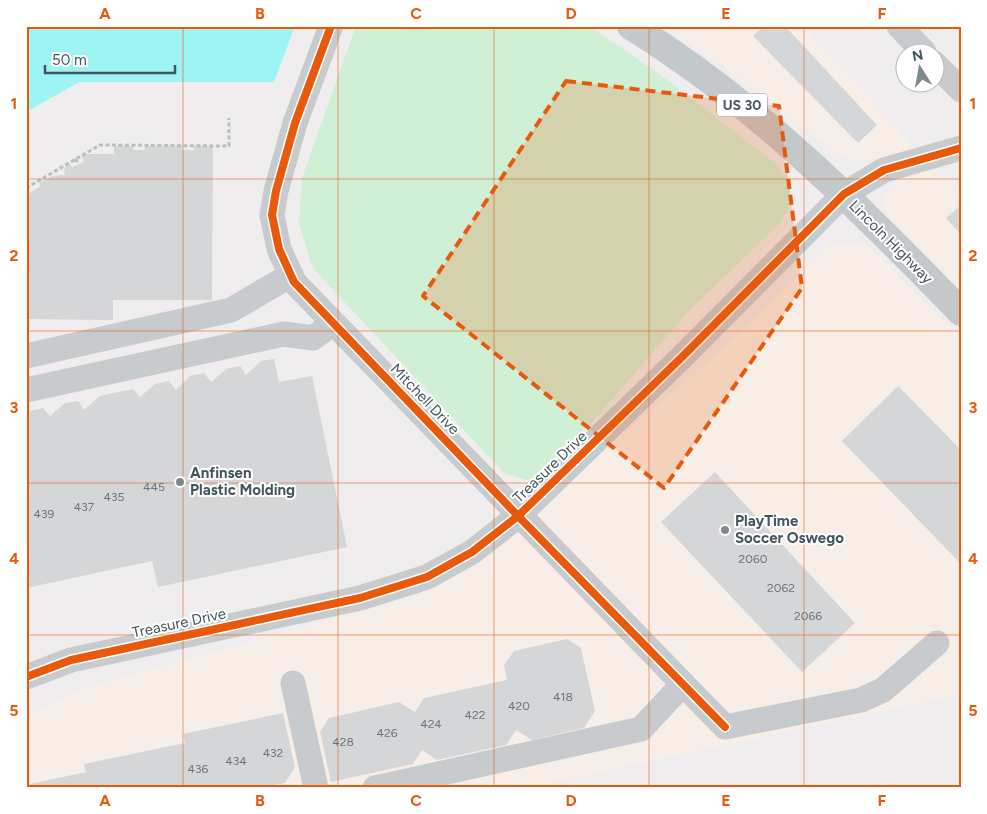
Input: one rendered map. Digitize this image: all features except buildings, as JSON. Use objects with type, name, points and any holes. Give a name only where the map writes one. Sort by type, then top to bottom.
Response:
[{"type":"main road","name":"Lincoln Highway","points":[[630,26],[740,103],[783,138],[844,194],[961,312]]},
{"type":"street","name":"Mitchell Drive","points":[[331,26],[295,123],[276,191],[272,215],[279,249],[294,282],[518,516],[725,727],[861,700],[883,690],[937,643]]},
{"type":"street","points":[[899,26],[914,42]]},
{"type":"street","points":[[944,73],[961,90]]},
{"type":"street","name":"Treasure Drive","points":[[26,677],[71,660],[360,598],[427,577],[472,552],[518,516],[684,356],[844,194],[884,170],[961,148]]},
{"type":"street","points":[[26,356],[231,310],[291,275]]},
{"type":"street","points":[[26,390],[284,334],[313,338],[333,323]]},
{"type":"street","points":[[293,683],[316,788]]},
{"type":"street","points":[[375,788],[641,729],[683,684]]},
{"type":"path","points":[[26,188],[100,145],[188,148],[229,146],[228,118]]},
{"type":"path","points":[[75,159],[79,164]]},
{"type":"path","points":[[32,184],[35,190]]},
{"type":"highlighted area","points":[[566,81],[779,106],[802,288],[664,488],[423,296]]},
{"type":"shaded area","points":[[666,26],[803,26],[914,147],[882,158],[849,159],[837,153],[740,78]]},
{"type":"shaded area","points":[[931,165],[961,195],[961,291],[891,220],[885,207],[885,194],[894,182]]},
{"type":"shaded area","points":[[846,242],[862,244],[873,250],[961,338],[961,694],[524,788],[26,788],[26,717],[78,690],[412,597],[456,576],[499,548],[548,505],[613,442],[718,354],[830,246]]},
{"type":"green space","points":[[356,26],[590,26],[662,76],[775,163],[791,185],[789,209],[781,222],[685,315],[596,418],[530,481],[504,473],[312,267],[299,223],[302,178]]},
{"type":"water","points":[[26,26],[295,26],[274,82],[79,82],[26,112]]},
{"type":"cycle path","points":[[331,26],[295,123],[276,191],[272,215],[279,249],[294,282],[518,516],[725,727]]},
{"type":"cycle path","points":[[26,677],[71,660],[360,598],[427,577],[472,552],[518,516],[683,356],[844,194],[884,170],[961,148]]},
{"type":"place","name":"Anfinsen Plastic Molding","points":[[180,482]]},
{"type":"place","name":"PlayTime Soccer Oswego","points":[[725,530]]}]
